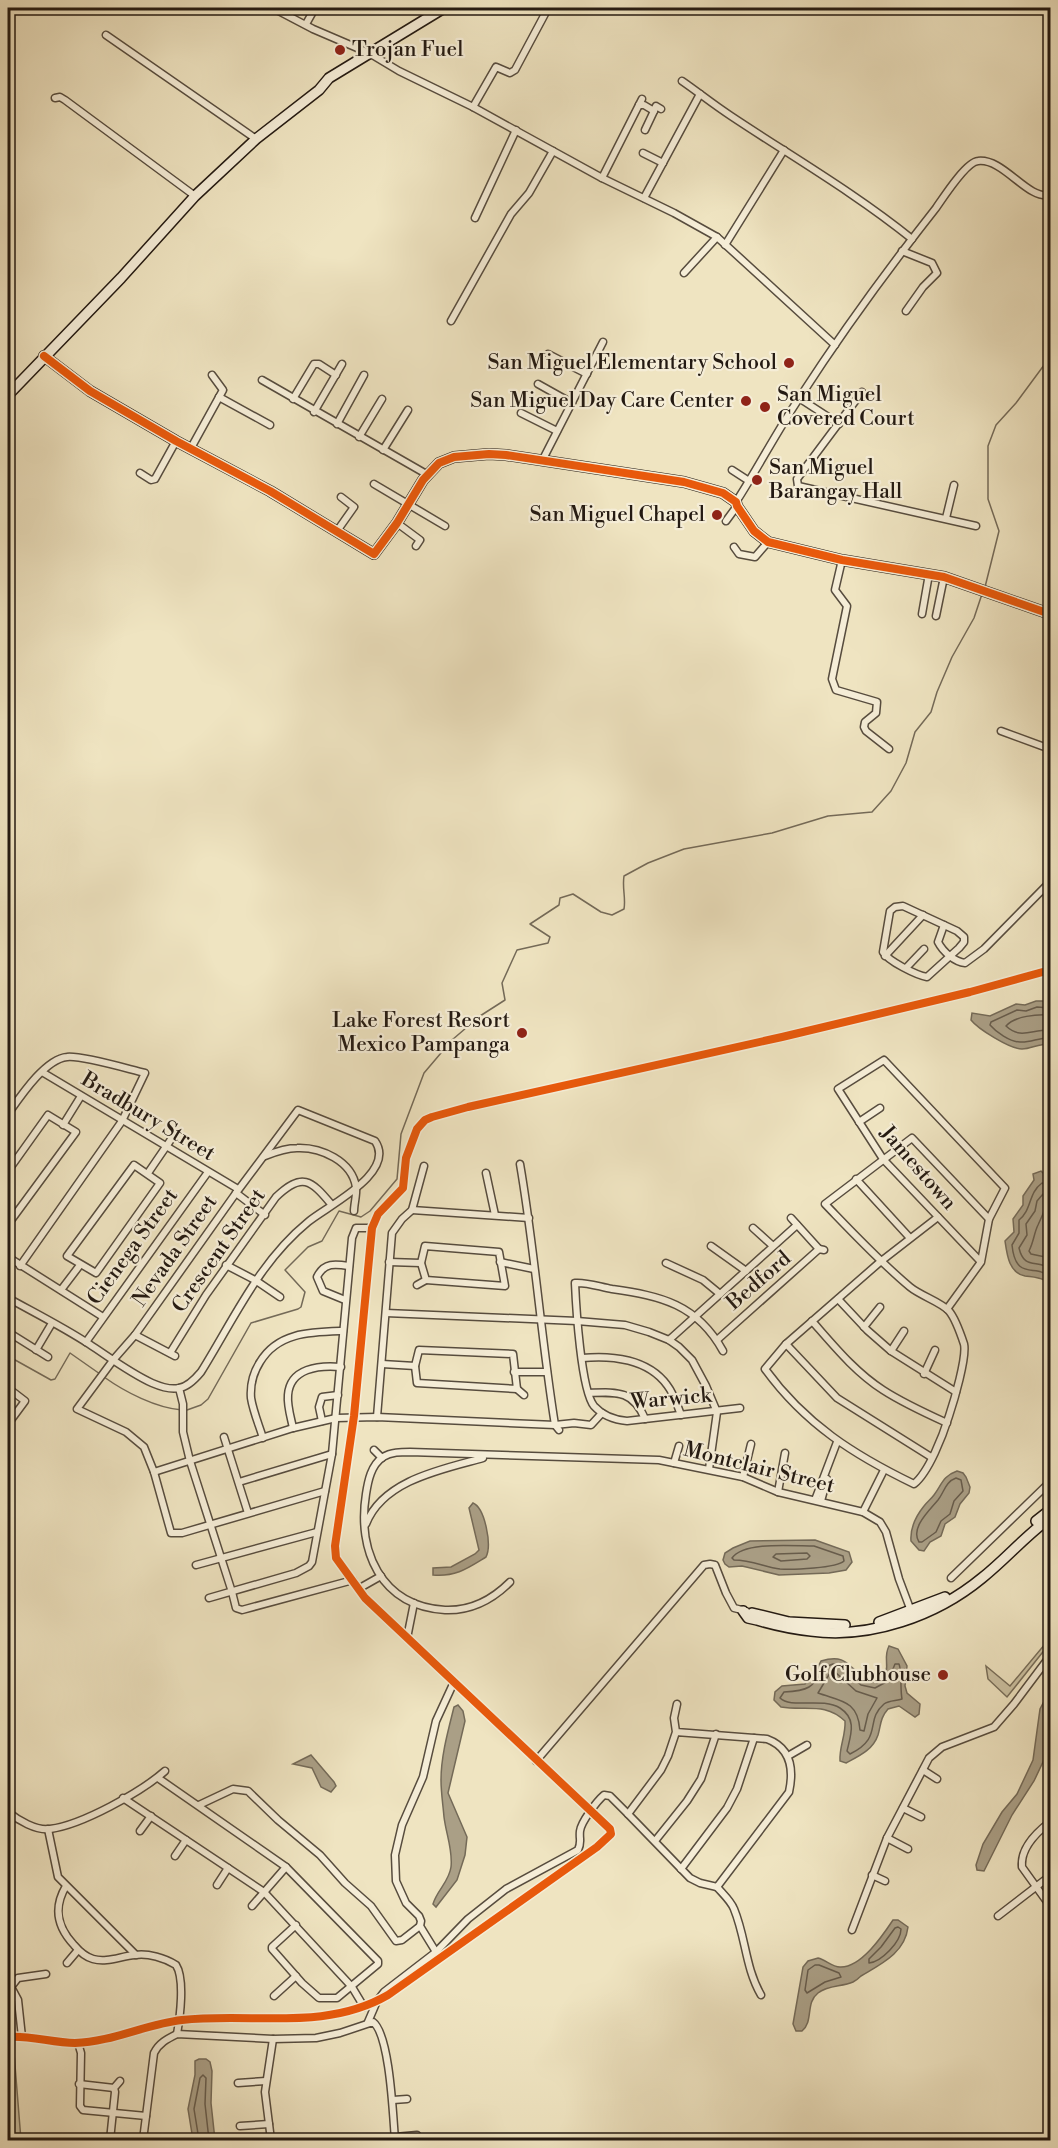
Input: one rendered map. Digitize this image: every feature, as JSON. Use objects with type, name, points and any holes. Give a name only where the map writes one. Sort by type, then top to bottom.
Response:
[{"type":"street","points":[[273,8],[369,53],[399,71],[474,107],[602,178],[717,237],[835,345]]},
{"type":"street","points":[[306,24],[315,8]]},
{"type":"street","points":[[8,394],[121,278],[195,196],[256,139],[319,90],[329,78],[444,8]]},
{"type":"street","points":[[474,107],[494,68],[498,67],[510,73],[515,70],[546,12]]},
{"type":"street","points":[[106,35],[256,139]]},
{"type":"street","points":[[682,81],[728,115],[885,217],[912,239]]},
{"type":"street","points":[[644,198],[700,94]]},
{"type":"street","points":[[55,98],[65,100],[195,196]]},
{"type":"street","points":[[602,178],[640,102],[657,110],[645,130]]},
{"type":"street","points":[[475,218],[516,130]]},
{"type":"street","points":[[725,245],[784,150]]},
{"type":"street","points":[[451,321],[511,214],[529,193],[553,151]]},
{"type":"street","points":[[642,153],[663,163]]},
{"type":"street","points":[[726,521],[799,398],[902,250],[961,175],[973,163],[988,162],[1037,194],[1050,195]]},
{"type":"street","points":[[684,273],[717,237]]},
{"type":"street","points":[[902,250],[932,263],[937,273],[923,287],[906,311]]},
{"type":"street","points":[[542,461],[603,342]]},
{"type":"street","points":[[548,354],[587,374]]},
{"type":"street","points":[[44,356],[90,391],[176,441],[270,491],[374,554],[397,523],[407,503],[440,463],[454,457],[489,454],[684,482],[723,493],[736,504],[754,531],[768,542],[842,560],[944,577],[1050,614]]},
{"type":"street","points":[[293,399],[314,364],[319,364],[336,375]]},
{"type":"street","points":[[314,412],[342,364]]},
{"type":"street","points":[[191,448],[223,390],[212,375]]},
{"type":"street","points":[[337,424],[364,375]]},
{"type":"street","points":[[262,380],[428,476]]},
{"type":"street","points":[[538,384],[572,403]]},
{"type":"street","points":[[862,392],[797,479],[798,486],[976,526]]},
{"type":"street","points":[[219,397],[270,425]]},
{"type":"street","points":[[799,398],[839,423]]},
{"type":"street","points":[[359,437],[382,399]]},
{"type":"street","points":[[383,450],[408,410]]},
{"type":"street","points":[[521,413],[557,431]]},
{"type":"street","points":[[140,472],[151,480],[155,479],[176,441]]},
{"type":"street","points":[[732,470],[749,481]]},
{"type":"street","points":[[374,483],[445,526]]},
{"type":"street","points":[[946,518],[954,485]]},
{"type":"street","points":[[337,531],[354,507],[341,497]]},
{"type":"street","points":[[397,523],[420,540],[416,546]]},
{"type":"street","points":[[734,547],[739,554],[755,557],[768,542]]},
{"type":"street","points":[[842,560],[835,590],[847,606],[832,679],[833,685],[836,690],[877,702],[876,713],[865,722],[864,727],[889,749]]},
{"type":"street","points":[[922,614],[929,574]]},
{"type":"street","points":[[936,616],[944,577]]},
{"type":"street","points":[[1000,731],[1050,749]]},
{"type":"street","points":[[944,925],[938,942],[941,948],[961,963],[965,963],[984,949],[1050,882]]},
{"type":"street","points":[[903,906],[964,936],[964,942],[927,977],[885,956],[884,947],[890,911],[895,907],[903,906]]},
{"type":"street","points":[[885,956],[923,915]]},
{"type":"street","points":[[906,968],[924,949]]},
{"type":"street","points":[[8,2037],[22,2037],[53,2043],[78,2043],[180,2020],[206,2018],[314,2019],[364,2007],[377,2001],[611,1834],[610,1829],[365,1598],[336,1558],[335,1546],[354,1416],[372,1228],[378,1214],[403,1188],[406,1158],[414,1134],[425,1120],[550,1088],[587,1082],[970,992],[1050,970]]},
{"type":"street","points":[[8,1114],[42,1072],[61,1059],[68,1057],[145,1073],[122,1121],[20,1266]]},
{"type":"street","name":"Jamestown","points":[[981,1262],[883,1158],[838,1089],[884,1060],[1005,1188],[989,1219]]},
{"type":"street","name":"Bradbury Street","points":[[42,1072],[208,1172],[237,1191],[265,1215]]},
{"type":"street","points":[[63,1125],[81,1096]]},
{"type":"street","points":[[8,1097],[16,1102]]},
{"type":"street","points":[[859,1122],[880,1108]]},
{"type":"street","name":"Nevada Street","points":[[154,1472],[144,1447],[138,1440],[116,1426],[77,1408],[135,1335],[237,1191],[298,1110],[375,1141],[379,1150],[375,1168],[365,1182],[356,1188]]},
{"type":"street","points":[[8,1171],[48,1115],[76,1132],[12,1219],[8,1214]]},
{"type":"street","points":[[148,1173],[174,1135]]},
{"type":"street","points":[[938,1217],[880,1262],[812,1321],[786,1344],[765,1369],[799,1409],[839,1443],[884,1470],[914,1484],[919,1480],[947,1423],[965,1347],[951,1313],[916,1292],[880,1262],[825,1204],[912,1138],[989,1219],[981,1262],[947,1309]]},
{"type":"street","points":[[264,1156],[296,1148],[306,1148],[325,1153],[342,1163],[356,1188],[354,1211]]},
{"type":"street","points":[[520,1164],[529,1218],[547,1372],[557,1427]]},
{"type":"street","points":[[134,1165],[148,1173],[160,1183],[96,1273],[67,1256],[134,1165]]},
{"type":"street","points":[[377,1417],[392,1233],[394,1227],[412,1210],[424,1166]]},
{"type":"street","name":"Cienega Street","points":[[86,1342],[208,1172]]},
{"type":"street","points":[[486,1173],[495,1215]]},
{"type":"street","points":[[856,1179],[910,1238]]},
{"type":"street","name":"Crescent Street","points":[[135,1335],[172,1354],[226,1265],[265,1215],[276,1197],[289,1185],[297,1182],[316,1186],[331,1204]]},
{"type":"street","points":[[8,1298],[152,1383],[179,1388],[193,1381],[201,1372],[268,1262],[293,1235],[331,1204],[356,1188]]},
{"type":"street","points":[[403,1188],[415,1196]]},
{"type":"street","points":[[412,1210],[529,1218]]},
{"type":"street","points":[[669,1340],[797,1225],[791,1218]]},
{"type":"street","name":"Bedford","points":[[717,1340],[822,1250],[797,1225]]},
{"type":"street","points":[[209,1598],[296,1573],[309,1566],[314,1555],[332,1454],[345,1300],[354,1231],[359,1227],[372,1228]]},
{"type":"street","points":[[753,1228],[773,1246]]},
{"type":"street","points":[[426,1280],[421,1263],[423,1244],[499,1252]]},
{"type":"street","points":[[417,1285],[426,1280],[507,1288],[499,1252],[504,1246]]},
{"type":"street","points":[[711,1246],[746,1271]]},
{"type":"street","points":[[8,1257],[103,1317]]},
{"type":"street","points":[[389,1262],[421,1263]]},
{"type":"street","points":[[500,1262],[534,1269]]},
{"type":"street","points":[[666,1263],[703,1280],[720,1294]]},
{"type":"street","points":[[61,1290],[80,1265]]},
{"type":"street","points":[[226,1265],[255,1280],[280,1297]]},
{"type":"street","points":[[345,1300],[322,1291],[317,1277],[322,1269],[329,1265],[350,1266]]},
{"type":"street","points":[[325,1491],[212,1525],[182,1533],[171,1533],[154,1472],[292,1428],[354,1416],[557,1427],[574,1423],[591,1425],[603,1414],[594,1406],[589,1393],[576,1321],[575,1282],[648,1293],[671,1302],[695,1317],[717,1340],[723,1351]]},
{"type":"street","points":[[838,1299],[891,1351],[924,1374],[956,1392]]},
{"type":"street","points":[[864,1327],[880,1307]]},
{"type":"street","points":[[386,1313],[625,1325],[669,1340],[692,1360],[717,1412],[709,1469]]},
{"type":"street","points":[[812,1321],[848,1362],[876,1385],[947,1423]]},
{"type":"street","points":[[36,1350],[52,1323]]},
{"type":"street","points":[[891,1351],[904,1330]]},
{"type":"street","points":[[263,1438],[251,1391],[253,1375],[263,1357],[271,1348],[287,1338],[306,1333],[343,1331]]},
{"type":"street","points":[[8,1332],[48,1358]]},
{"type":"street","points":[[786,1344],[837,1398],[932,1457]]},
{"type":"street","points":[[412,1345],[419,1350],[515,1352],[514,1372],[517,1389]]},
{"type":"street","points":[[417,1383],[415,1366],[419,1350]]},
{"type":"street","points":[[924,1374],[934,1350]]},
{"type":"street","points":[[582,1358],[616,1358],[644,1366],[662,1378],[669,1387],[681,1415]]},
{"type":"street","points":[[382,1364],[415,1366]]},
{"type":"street","points":[[292,1428],[288,1395],[293,1381],[304,1370],[323,1366],[340,1367]]},
{"type":"street","points":[[514,1372],[547,1372]]},
{"type":"street","points":[[411,1388],[417,1383],[517,1389],[524,1395]]},
{"type":"street","points":[[8,1388],[25,1401],[8,1424]]},
{"type":"street","points":[[179,1388],[183,1404],[183,1432],[190,1461],[212,1525],[236,1608],[242,1610],[352,1580]]},
{"type":"street","points":[[589,1393],[632,1398],[640,1407],[645,1419]]},
{"type":"street","points":[[322,1421],[319,1407],[322,1397],[338,1395]]},
{"type":"street","name":"Warwick","points":[[603,1414],[627,1421],[740,1408]]},
{"type":"street","points":[[224,1437],[248,1513]]},
{"type":"street","points":[[818,1500],[839,1443]]},
{"type":"street","points":[[743,1477],[751,1444]]},
{"type":"street","points":[[674,1463],[679,1446]]},
{"type":"street","points":[[374,1450],[382,1458],[370,1476],[365,1501],[364,1531],[368,1552],[381,1576],[396,1592],[414,1603],[436,1609],[460,1609],[471,1607],[492,1597],[510,1582]]},
{"type":"street","name":"Montclair Street","points":[[382,1458],[400,1452],[590,1457],[674,1463],[743,1477],[778,1492],[863,1512],[880,1522],[886,1532],[899,1579],[912,1614]]},
{"type":"street","points":[[778,1492],[784,1453]]},
{"type":"street","points":[[239,1482],[332,1454]]},
{"type":"street","name":"Montclair Street","points":[[364,1531],[374,1510],[409,1481],[489,1456]]},
{"type":"street","points":[[863,1512],[884,1470]]},
{"type":"street","points":[[951,1578],[1050,1482]]},
{"type":"street","points":[[536,1761],[704,1565],[716,1565],[726,1593],[734,1607],[747,1612],[748,1618],[812,1632],[878,1628],[912,1614],[977,1576],[1050,1510]]},
{"type":"street","points":[[912,1614],[940,1606],[981,1579],[1032,1531],[1050,1518]]},
{"type":"street","points":[[196,1565],[317,1532]]},
{"type":"street","points":[[358,1554],[368,1552]]},
{"type":"street","points":[[358,1589],[381,1576]]},
{"type":"street","points":[[407,1638],[414,1603]]},
{"type":"street","points":[[852,1930],[888,1838],[929,1758],[942,1747],[994,1727],[1050,1656]]},
{"type":"street","points":[[436,1952],[420,1926],[419,1916],[406,1902],[396,1881],[395,1855],[402,1825],[423,1777],[436,1721],[454,1682]]},
{"type":"street","points":[[628,1814],[661,1770],[676,1732],[674,1718],[676,1704]]},
{"type":"street","points":[[676,1732],[767,1738],[779,1744],[788,1756],[792,1771],[789,1792],[717,1887]]},
{"type":"street","points":[[655,1841],[682,1808],[701,1779],[716,1734]]},
{"type":"street","points":[[681,1869],[727,1809],[737,1789],[754,1737]]},
{"type":"street","points":[[788,1756],[807,1745]]},
{"type":"street","points":[[923,1770],[938,1779]]},
{"type":"street","points":[[8,1812],[23,1823],[48,1829],[84,1819],[158,1778],[165,1771]]},
{"type":"street","points":[[158,1778],[286,1867],[379,1962],[337,1998],[325,1999],[314,1995],[272,1948],[296,1926]]},
{"type":"street","points":[[199,1805],[233,1789],[248,1791],[320,1855],[345,1883],[371,1906],[396,1941],[402,1940],[420,1926]]},
{"type":"street","points":[[368,2022],[377,2001],[392,1985],[436,1952],[468,1919],[499,1894],[578,1850],[582,1824],[606,1794],[690,1878],[717,1887],[726,1897],[735,1911],[746,1958],[761,1995]]},
{"type":"street","points":[[123,1798],[264,1892],[352,1987],[364,2007]]},
{"type":"street","points":[[903,1808],[921,1817]]},
{"type":"street","points":[[140,1832],[151,1816]]},
{"type":"street","points":[[1050,1822],[1036,1833],[1022,1860],[1022,1867],[1050,1906]]},
{"type":"street","points":[[48,1829],[58,1877],[136,1954]]},
{"type":"street","points":[[888,1838],[908,1849]]},
{"type":"street","points":[[175,1857],[186,1840]]},
{"type":"street","points":[[252,1905],[286,1867]]},
{"type":"street","points":[[217,1885],[228,1869]]},
{"type":"street","points":[[872,1875],[885,1881]]},
{"type":"street","points":[[998,1916],[1050,1876]]},
{"type":"street","points":[[66,1886],[57,1909],[58,1920],[66,1936],[78,1950],[92,1959],[116,1959],[136,1954],[163,1959],[176,1965],[180,1977],[180,2020],[177,2034]]},
{"type":"street","points":[[68,1963],[78,1950]]},
{"type":"street","points":[[22,2037],[18,2000],[12,1990],[12,1985],[18,1978],[46,1974]]},
{"type":"street","points":[[274,1996],[296,1976]]},
{"type":"street","points":[[143,2140],[154,2053],[161,2044],[177,2034],[273,2039],[316,2038],[340,2033],[368,2022],[376,2023],[380,2034],[393,2100],[395,2138],[417,2135]]},
{"type":"street","points":[[271,2140],[266,2105],[266,2081],[273,2039]]},
{"type":"street","points":[[78,2043],[81,2053],[79,2100],[83,2110],[146,2116]]},
{"type":"street","points":[[110,2140],[114,2088],[120,2081]]},
{"type":"street","points":[[238,2083],[266,2081]]},
{"type":"street","points":[[80,2084],[114,2088]]},
{"type":"street","points":[[393,2100],[407,2099]]},
{"type":"street","points":[[240,2126],[268,2124]]},
{"type":"shaded area","points":[[1050,1638],[1050,1643],[1007,1697],[988,1679],[986,1666],[1010,1686]]},
{"type":"shaded area","points":[[8,2051],[14,2053],[21,2140],[8,2140]]},
{"type":"water","points":[[1036,1001],[1050,1003],[1050,1044],[1025,1049],[1010,1046],[971,1020],[972,1013],[990,1016],[1016,1004],[1025,1005]]},
{"type":"water","points":[[1041,1171],[1047,1177],[1050,1192],[1050,1297],[1044,1280],[1025,1276],[1015,1271],[1008,1257],[1005,1241],[1014,1232],[1013,1219],[1023,1205],[1023,1196],[1034,1180],[1033,1174]]},
{"type":"water","points":[[957,1471],[966,1477],[970,1487],[969,1493],[960,1504],[955,1517],[945,1524],[941,1536],[930,1542],[924,1551],[919,1550],[911,1541],[911,1531],[916,1518],[946,1478]]},
{"type":"water","points":[[473,1503],[481,1512],[486,1527],[488,1551],[486,1557],[455,1573],[433,1575],[433,1568],[451,1567],[479,1550],[469,1508]]},
{"type":"water","points":[[815,1540],[849,1552],[852,1562],[846,1570],[779,1575],[742,1566],[729,1567],[723,1560],[725,1553],[750,1541]]},
{"type":"water","points":[[889,1646],[898,1649],[907,1666],[905,1686],[907,1693],[920,1704],[919,1714],[915,1717],[899,1706],[888,1709],[873,1745],[846,1763],[840,1761],[845,1721],[830,1711],[781,1707],[774,1700],[775,1692],[782,1686],[805,1684],[821,1661],[831,1659],[845,1662],[868,1680],[877,1683],[887,1669],[886,1656]]},
{"type":"water","points":[[1050,1690],[1050,1747],[1034,1781],[1012,1815],[984,1871],[977,1870],[976,1865],[983,1844],[1002,1812],[1017,1794],[1033,1760],[1040,1709]]},
{"type":"water","points":[[458,1705],[463,1711],[465,1721],[448,1793],[467,1837],[465,1855],[457,1880],[436,1907],[433,1904],[451,1867],[442,1798],[441,1771],[454,1707]]},
{"type":"water","points":[[311,1755],[334,1782],[336,1786],[331,1792],[321,1787],[312,1768],[293,1764]]},
{"type":"water","points":[[893,1920],[898,1920],[908,1927],[906,1936],[897,1951],[853,1982],[818,1993],[812,2002],[806,2027],[802,2031],[796,2031],[793,2024],[803,1967],[808,1961],[818,1958],[834,1966],[848,1966],[871,1949]]},
{"type":"water","points":[[206,2059],[210,2062],[212,2071],[211,2103],[215,2140],[193,2140],[188,2109],[195,2075],[195,2061]]},
{"type":"waterway","points":[[985,587],[999,531],[988,499],[988,446],[996,425],[1016,403],[1050,357]]},
{"type":"waterway","points":[[187,1410],[201,1405],[208,1399],[251,1323],[301,1307],[305,1292],[285,1270],[308,1247],[322,1241],[339,1211],[361,1217],[370,1211],[397,1179],[401,1134],[424,1073],[452,1040],[480,1016],[505,1000],[502,983],[517,950],[548,943],[550,937],[530,924],[559,905],[560,898],[573,894],[601,912],[612,915],[624,909],[624,876],[648,863],[684,849],[772,833],[828,816],[872,812],[891,791],[906,763],[915,732],[931,712],[952,657],[974,618],[982,594]]},
{"type":"waterway","points":[[8,1356],[51,1380],[55,1379],[70,1353],[100,1374]]},
{"type":"waterway","points":[[104,1377],[141,1398],[172,1409],[182,1410]]},
{"type":"cycle path","points":[[44,356],[90,391],[176,441],[270,491],[374,554],[397,523],[423,480],[439,463],[454,457],[506,455],[684,482],[723,493],[736,502],[754,531],[768,542],[842,560],[944,577],[1050,614]]},
{"type":"cycle path","points":[[8,2037],[67,2043],[89,2042],[182,2020],[313,2017],[364,2006],[388,1995],[597,1847],[611,1834],[610,1829],[365,1598],[336,1558],[335,1546],[354,1416],[372,1228],[378,1214],[403,1188],[406,1158],[417,1129],[425,1120],[468,1107],[782,1037],[970,992],[1050,970]]},
{"type":"place","name":"Trojan Fuel","points":[[340,50]]},
{"type":"place","name":"San Miguel Elementary School","points":[[789,363]]},
{"type":"place","name":"San Miguel Day Care Center","points":[[746,401]]},
{"type":"place","name":"San Miguel Covered Court","points":[[765,407]]},
{"type":"place","name":"San Miguel Barangay Hall","points":[[757,480]]},
{"type":"place","name":"San Miguel Chapel","points":[[717,515]]},
{"type":"place","name":"Lake Forest Resort Mexico Pampanga","points":[[522,1033]]},
{"type":"place","name":"Golf Clubhouse","points":[[943,1675]]}]
